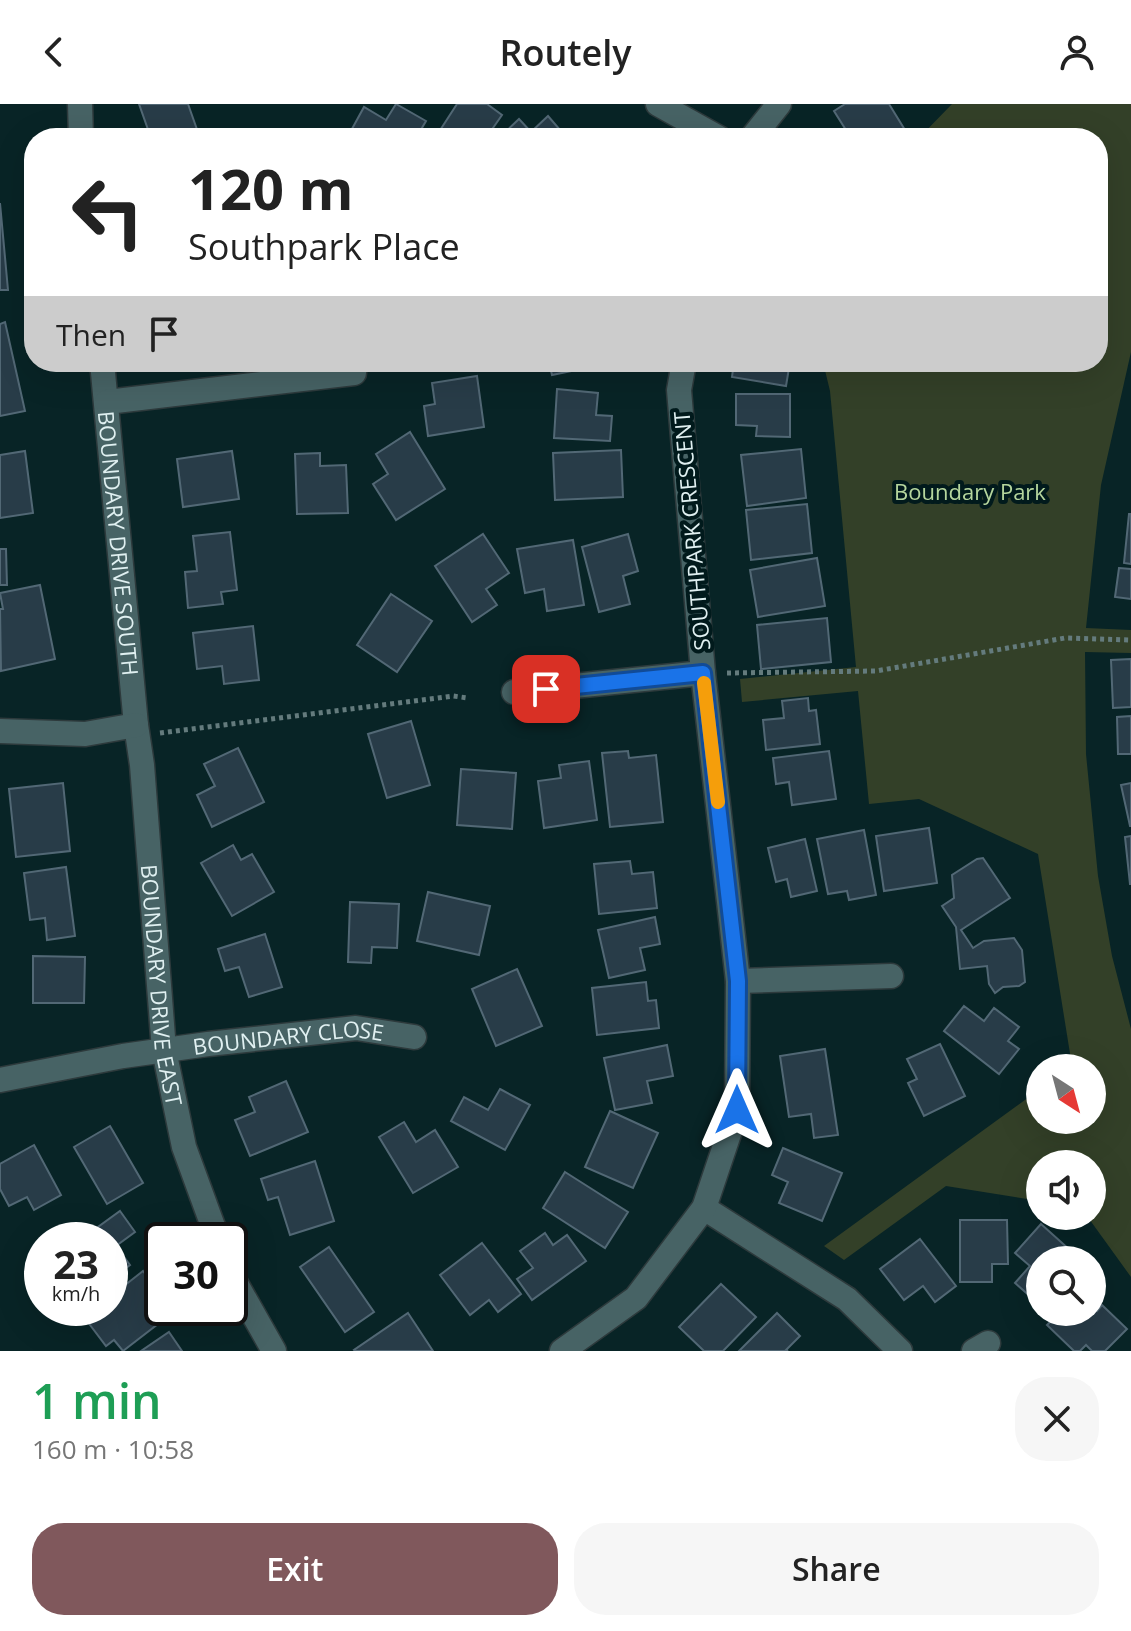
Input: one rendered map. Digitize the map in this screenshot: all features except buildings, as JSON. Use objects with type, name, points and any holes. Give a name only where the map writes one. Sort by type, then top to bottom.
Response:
[{"type":"street","points":[[80,104],[81,128]]},
{"type":"street","points":[[658,104],[701,128]]},
{"type":"street","points":[[760,128],[779,104]]},
{"type":"street","name":"BOUNDARY DRIVE SOUTH","points":[[103,372],[136,725]]},
{"type":"street","name":"SOUTHPARK CRESCENT","points":[[562,1351],[636,1298],[704,1208],[737,1110],[738,981],[715,673],[679,390],[682,372]]},
{"type":"street","points":[[107,402],[354,373]]},
{"type":"street","points":[[514,692],[715,673]]},
{"type":"street","points":[[0,731],[85,734],[136,725]]},
{"type":"street","name":"BOUNDARY DRIVE EAST","points":[[136,725],[142,765],[164,1050],[184,1147],[211,1222]]},
{"type":"street","points":[[738,981],[891,976]]},
{"type":"street","name":"BOUNDARY CLOSE","points":[[0,1080],[164,1050],[356,1028],[414,1037]]},
{"type":"street","points":[[704,1208],[847,1299],[900,1351]]},
{"type":"street","points":[[248,1305],[274,1351]]},
{"type":"path","points":[[715,673],[876,671],[1065,638],[1131,640]]},
{"type":"path","points":[[159,734],[453,696],[468,698]]},
{"type":"green space","name":"Boundary Park","points":[[952,104],[1131,104],[1131,352],[1101,485],[1086,628],[1131,630],[1131,653],[1085,652],[1086,754],[1098,876],[1112,956],[1131,1029],[1131,1277],[1097,1230],[1106,1230],[1106,1150],[1026,1150],[1026,1199],[946,1186],[844,1260],[824,1246],[1026,1099],[1026,1134],[1106,1134],[1106,1054],[1070,1054],[1038,854],[919,799],[869,804],[858,691],[742,702],[740,679],[856,667],[830,391],[825,372],[1108,372],[1108,128],[929,128]]},
{"type":"slow traffic","points":[[704,683],[718,802]]},
{"type":"route","points":[[546,689],[703,673],[738,981],[737,1110]]}]
